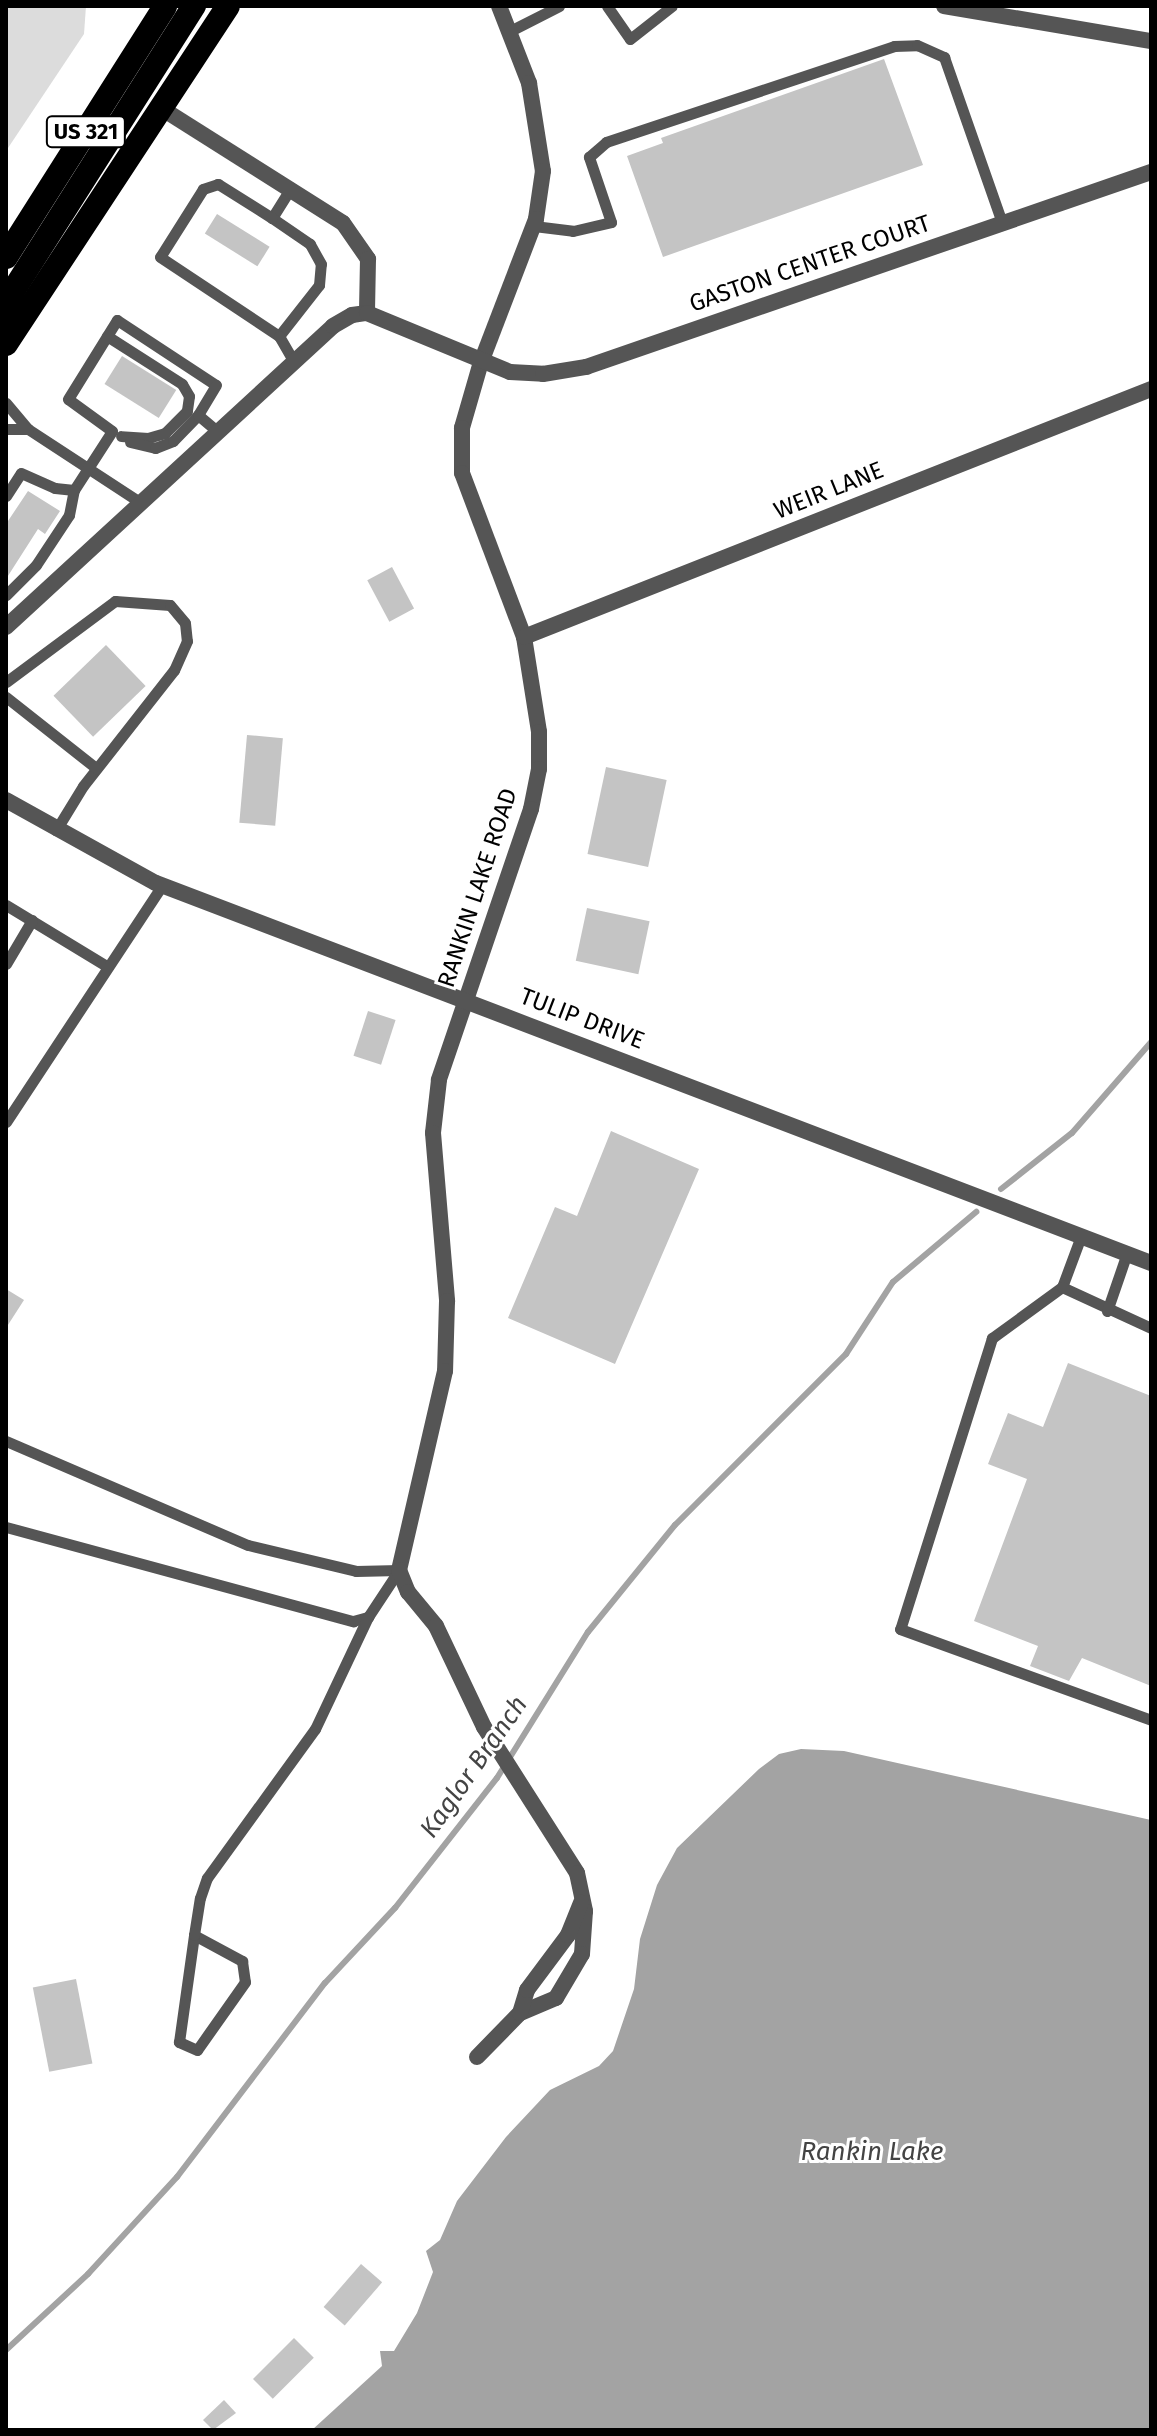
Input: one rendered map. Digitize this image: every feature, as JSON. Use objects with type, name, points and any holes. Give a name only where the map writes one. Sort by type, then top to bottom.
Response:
[{"type":"highway","name":"US 321","points":[[6,257],[165,6]]},
{"type":"highway","points":[[6,314],[13,291],[194,6]]},
{"type":"highway","name":"US 321","points":[[6,344],[228,6]]},
{"type":"street","name":"RANKIN LAKE ROAD","points":[[399,1570],[445,1371],[447,1301],[433,1133],[442,1068],[467,1001],[539,769],[539,732],[524,637],[462,473],[462,428],[481,362],[534,226],[541,144],[529,83],[499,6]]},
{"type":"street","points":[[944,6],[994,10],[1148,36]]},
{"type":"street","points":[[6,627],[333,326],[367,313],[368,259],[343,223],[161,108]]},
{"type":"street","name":"GASTON CENTER COURT","points":[[367,313],[481,362],[543,374],[586,367],[1151,172]]},
{"type":"street","name":"WEIR LANE","points":[[524,637],[1151,389]]},
{"type":"street","name":"TULIP DRIVE","points":[[6,800],[56,830],[162,885],[1151,1263]]},
{"type":"street","points":[[399,1570],[408,1592],[436,1626],[499,1751],[572,1864],[581,1902],[585,1932],[575,1970],[552,2002],[520,2013],[477,2057]]},
{"type":"street","points":[[520,2013],[527,1990],[568,1935],[581,1902]]},
{"type":"lane","points":[[510,31],[559,6]]},
{"type":"lane","points":[[607,6],[630,39],[672,6]]},
{"type":"lane","points":[[534,226],[573,231],[611,222],[589,157],[606,142],[894,46],[917,45],[944,57],[1002,223]]},
{"type":"lane","points":[[279,336],[319,285],[321,264],[310,244],[272,218],[218,184],[203,189],[160,257],[279,336],[294,362]]},
{"type":"lane","points":[[272,218],[291,188]]},
{"type":"lane","points":[[117,320],[216,385],[198,415],[173,441],[155,448],[117,433],[68,399],[107,336],[117,320]]},
{"type":"lane","points":[[107,336],[182,384],[189,396],[187,411],[165,433],[148,438],[117,433]]},
{"type":"lane","points":[[6,403],[28,429],[141,503]]},
{"type":"lane","points":[[198,415],[218,432]]},
{"type":"lane","points":[[6,429],[28,429]]},
{"type":"lane","points":[[6,595],[36,565],[69,515],[74,490],[87,468],[117,433]]},
{"type":"lane","points":[[6,496],[21,473],[55,488],[74,490]]},
{"type":"lane","points":[[6,682],[115,601],[170,605],[185,623],[187,641],[174,670],[96,768],[56,830]]},
{"type":"lane","points":[[6,697],[96,768]]},
{"type":"lane","points":[[6,1122],[162,885]]},
{"type":"lane","points":[[6,905],[108,967]]},
{"type":"lane","points":[[6,964],[32,920]]},
{"type":"lane","points":[[1081,1236],[1062,1287],[992,1338],[900,1629],[1151,1720]]},
{"type":"lane","points":[[1107,1311],[1127,1253]]},
{"type":"lane","points":[[1062,1287],[1107,1311],[1151,1328]]},
{"type":"lane","points":[[6,1441],[248,1545],[356,1571],[399,1570]]},
{"type":"lane","points":[[6,1527],[353,1621],[368,1617]]},
{"type":"lane","points":[[194,1935],[242,1961],[245,1982],[197,2050],[179,2042],[194,1935],[207,1878],[315,1729],[368,1617],[399,1570]]},
{"type":"shaded area","points":[[6,6],[86,6],[84,34],[6,151]]},
{"type":"water","name":"Rankin Lake","points":[[801,1749],[844,1751],[1151,1820],[1151,2430],[312,2430],[382,2366],[380,2351],[394,2351],[417,2313],[433,2272],[426,2251],[440,2240],[457,2201],[506,2137],[550,2090],[599,2066],[613,2051],[634,1989],[640,1939],[657,1885],[677,1848],[759,1769],[779,1754]]},
{"type":"building","points":[[884,59],[923,165],[663,257],[627,156],[663,143],[661,138]]},
{"type":"building","points":[[217,214],[270,247],[257,266],[205,234]]},
{"type":"building","points":[[122,356],[176,390],[159,418],[105,384]]},
{"type":"building","points":[[28,491],[60,511],[45,534],[38,529],[6,579],[6,524]]},
{"type":"building","points":[[392,567],[414,608],[389,622],[367,580]]},
{"type":"building","points":[[106,645],[146,686],[93,737],[53,696]]},
{"type":"building","points":[[247,735],[283,738],[275,826],[239,823]]},
{"type":"building","points":[[606,767],[667,780],[648,867],[587,854]]},
{"type":"building","points":[[587,908],[650,921],[638,974],[576,961]]},
{"type":"building","points":[[368,1011],[396,1020],[381,1065],[353,1056]]},
{"type":"building","points":[[611,1131],[699,1169],[615,1364],[508,1318],[555,1207],[577,1216]]},
{"type":"building","points":[[6,1289],[24,1300],[6,1328]]},
{"type":"building","points":[[1068,1363],[1151,1396],[1151,1686],[1082,1658],[1069,1681],[1030,1666],[1038,1646],[974,1621],[1027,1479],[988,1464],[1008,1413],[1043,1427]]},
{"type":"building","points":[[76,1979],[92,2063],[49,2072],[33,1987]]},
{"type":"building","points":[[361,2264],[382,2282],[345,2325],[324,2307]]},
{"type":"building","points":[[294,2338],[314,2358],[273,2399],[253,2379]]},
{"type":"building","points":[[224,2400],[236,2413],[213,2430],[203,2420]]},
{"type":"waterway","name":"Kaglor Branch","points":[[1001,1189],[1072,1133],[1151,1042]]},
{"type":"waterway","name":"Kaglor Branch","points":[[6,2350],[88,2274],[177,2177],[325,1983],[395,1908],[497,1778],[588,1632],[675,1525],[846,1354],[893,1282],[976,1212]]}]
